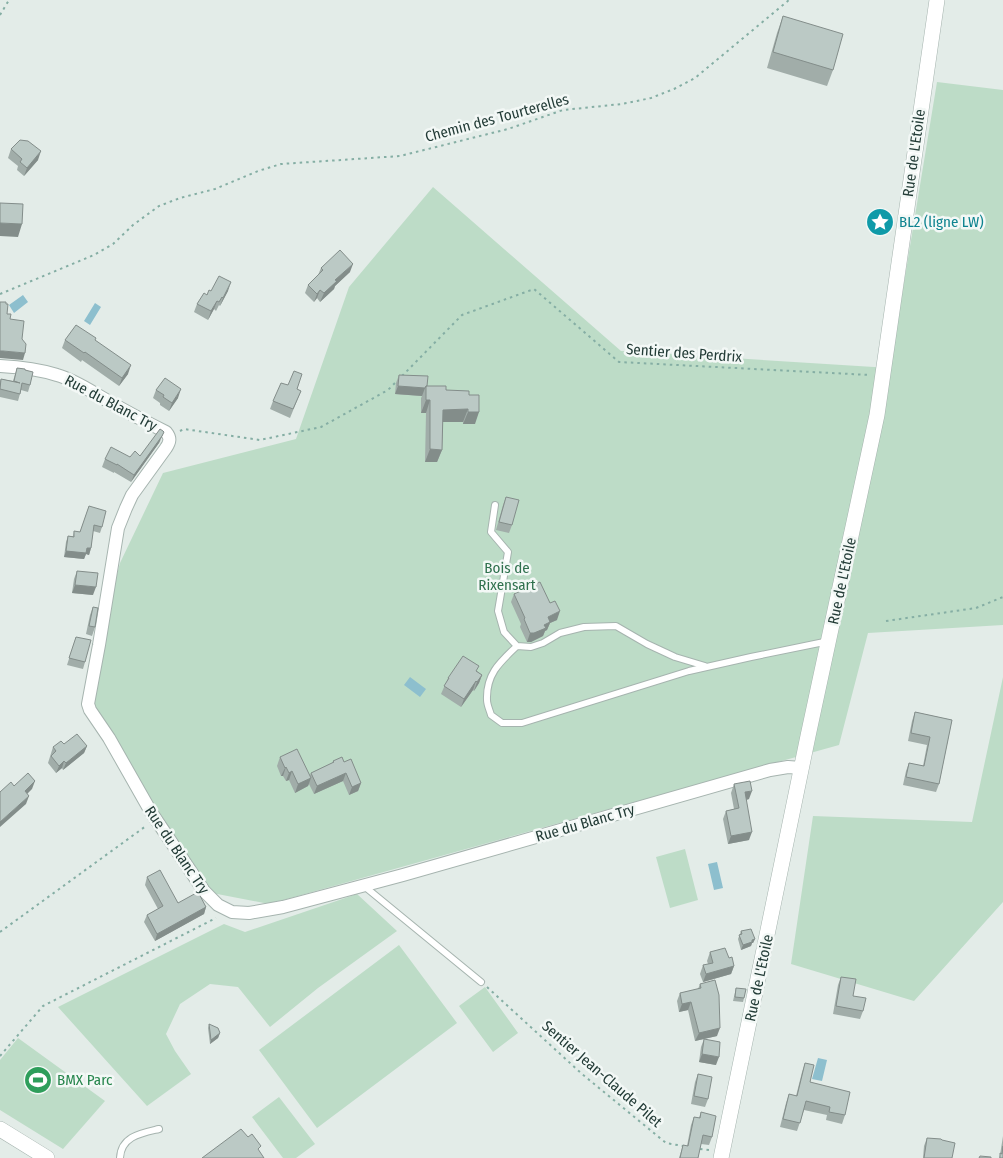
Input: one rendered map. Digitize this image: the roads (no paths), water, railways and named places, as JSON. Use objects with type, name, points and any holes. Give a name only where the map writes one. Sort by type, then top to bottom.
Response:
[{"type":"street","name":"Rue de L'Etoile","points":[[722,1155],[801,768],[874,429],[937,0]]},
{"type":"street","name":"Rue du Blanc Try","points":[[0,366],[39,370],[70,380],[166,432],[170,438],[132,495],[118,528],[100,645],[88,704],[156,819],[204,891],[218,905],[232,912],[266,911],[770,770],[788,767],[801,768]]},
{"type":"street","points":[[0,1129],[47,1158]]},
{"type":"lane","points":[[495,504],[491,532],[508,552],[498,611],[504,632],[517,646],[531,647],[543,643],[560,633],[584,628],[616,626],[647,644],[675,657],[707,667]]},
{"type":"lane","points":[[517,646],[498,664],[490,678],[487,700],[491,715],[502,723],[522,723],[707,667],[750,656],[829,641]]},
{"type":"lane","points":[[362,885],[481,982]]},
{"type":"lane","points":[[120,1158],[120,1151],[126,1141],[142,1133],[159,1129]]},
{"type":"water","points":[[23,295],[28,302],[14,313],[9,305]]},
{"type":"water","points":[[95,303],[101,307],[90,325],[84,321]]},
{"type":"water","points":[[410,677],[426,689],[420,697],[404,685]]},
{"type":"water","points":[[717,862],[723,888],[714,890],[708,864]]},
{"type":"water","points":[[818,1058],[827,1060],[822,1081],[812,1079]]},
{"type":"place","name":"BL2 (ligne LW)","points":[[880,222]]},
{"type":"place","name":"BMX Parc","points":[[38,1080]]},
{"type":"park label","name":"Bois de Rixensart","points":[[507,576]]}]
